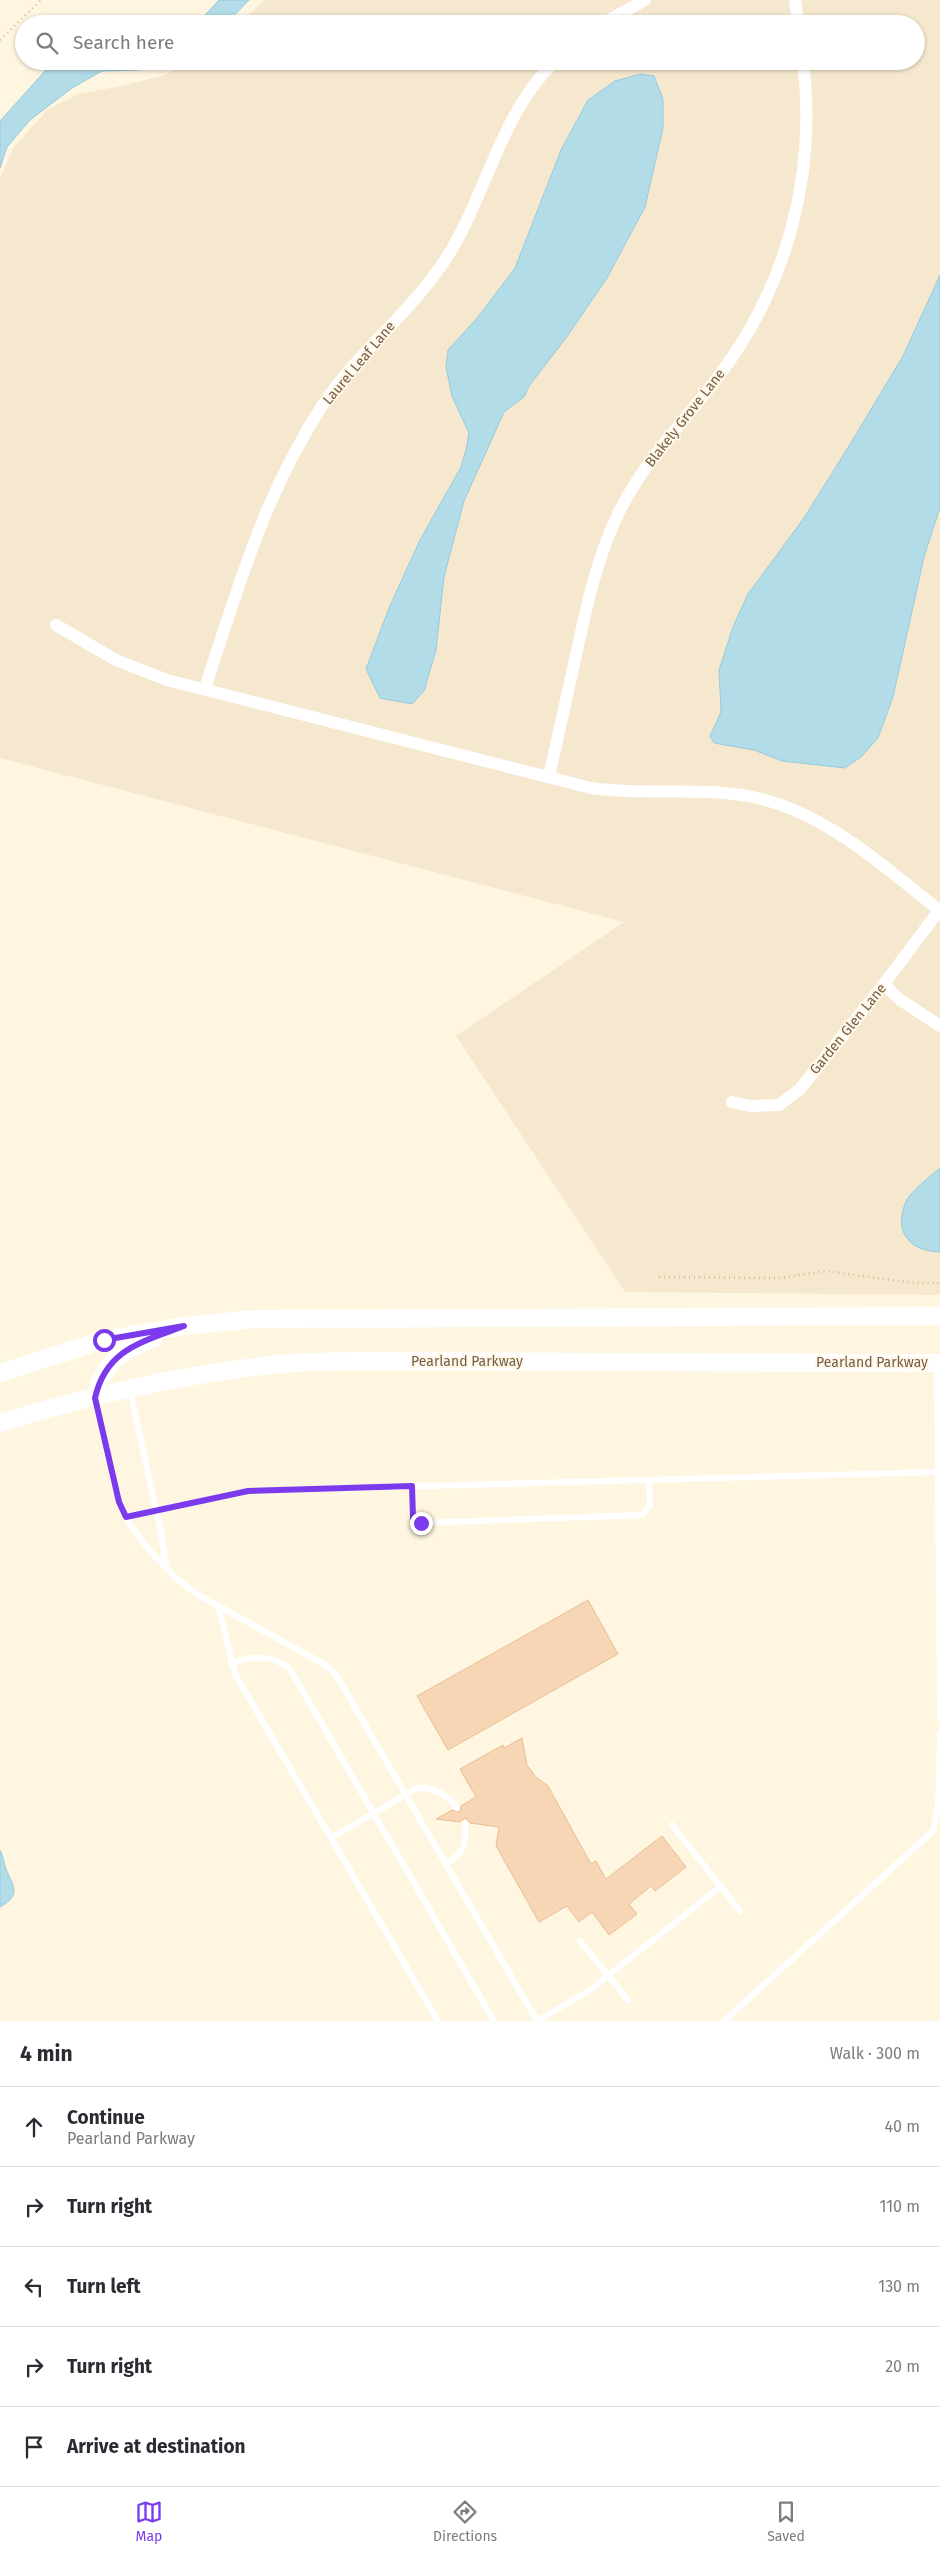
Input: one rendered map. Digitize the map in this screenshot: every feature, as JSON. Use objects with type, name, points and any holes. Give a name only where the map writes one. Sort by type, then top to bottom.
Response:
[{"type":"main road","points":[[0,1373],[104,1340],[184,1326],[255,1319],[940,1316]]},
{"type":"main road","points":[[95,1398],[98,1381],[112,1360],[141,1343],[184,1326]]},
{"type":"main road","name":"Pearland Parkway","points":[[0,1423],[130,1389],[272,1365],[351,1361],[939,1363]]},
{"type":"street","points":[[618,15],[645,0]]},
{"type":"street","points":[[795,0],[797,15]]},
{"type":"street","name":"Laurel Leaf Lane","points":[[205,688],[248,556],[269,501],[285,469],[322,406],[343,378],[416,296],[451,250],[514,118],[530,92],[548,70]]},
{"type":"street","name":"Blakely Grove Lane","points":[[549,776],[592,584],[606,541],[631,490],[645,468],[716,379],[750,331],[766,301],[788,242],[797,213],[806,148],[805,70]]},
{"type":"street","points":[[56,625],[96,650],[138,670],[167,680],[205,688],[591,788],[619,792],[716,792],[754,797],[784,807],[837,832],[940,909]]},
{"type":"street","name":"Garden Glen Lane","points":[[732,1102],[765,1107],[779,1105],[800,1089],[884,984],[940,909]]},
{"type":"street","points":[[884,984],[899,999],[940,1026]]},
{"type":"lane","points":[[939,1363],[940,1719]]},
{"type":"lane","points":[[130,1389],[166,1568]]},
{"type":"lane","points":[[95,1398],[119,1502],[126,1517],[151,1552],[178,1580],[218,1605],[324,1664],[335,1673],[537,2021],[590,1990],[720,1886]]},
{"type":"lane","points":[[126,1517],[248,1491],[938,1472]]},
{"type":"lane","points":[[412,1486],[413,1518],[421,1523],[642,1515],[650,1505],[649,1480]]},
{"type":"lane","points":[[218,1605],[235,1674],[438,2021]]},
{"type":"lane","points":[[231,1663],[266,1657],[281,1662],[290,1669],[494,2021]]},
{"type":"lane","points":[[724,2021],[933,1831],[938,1808],[940,1733]]},
{"type":"lane","points":[[330,1838],[417,1788],[428,1787],[442,1793],[458,1808]]},
{"type":"lane","points":[[446,1864],[460,1855],[465,1847],[465,1823]]},
{"type":"lane","points":[[672,1825],[740,1910]]},
{"type":"lane","points":[[580,1941],[628,2000]]},
{"type":"path","points":[[26,15],[41,0]]},
{"type":"path","points":[[0,40],[15,25]]},
{"type":"path","points":[[659,1277],[779,1278],[826,1271],[916,1283],[940,1283]]},
{"type":"shaded area","points":[[264,0],[940,0],[940,1295],[625,1292],[456,1036],[624,922],[0,758],[0,178],[14,147],[47,110],[79,94],[165,75],[173,70],[925,70],[925,15],[248,15]]},
{"type":"water","points":[[219,0],[249,0],[235,15],[205,15]]},
{"type":"water","points":[[140,70],[102,71],[72,88],[30,120],[7,147],[0,168],[0,121],[45,71]]},
{"type":"water","points":[[641,74],[654,76],[663,99],[663,128],[645,207],[607,278],[566,338],[529,386],[524,397],[504,412],[464,501],[444,577],[436,650],[424,691],[412,704],[380,698],[366,669],[389,608],[420,540],[461,467],[466,450],[469,433],[452,396],[446,367],[448,350],[478,317],[515,268],[561,150],[588,100],[615,81]]},
{"type":"water","points":[[940,275],[940,507],[924,557],[893,697],[878,738],[861,757],[845,768],[782,761],[754,750],[714,743],[710,736],[721,712],[719,670],[733,627],[748,594],[804,518],[852,441],[903,356]]},
{"type":"water","points":[[940,1168],[940,1252],[920,1248],[907,1238],[903,1232],[902,1214],[907,1200],[915,1190]]},
{"type":"water","points":[[0,1850],[14,1890],[7,1903],[0,1907]]},
{"type":"building","points":[[588,1600],[618,1654],[448,1750],[417,1696]]},
{"type":"building","points":[[522,1738],[527,1765],[536,1777],[548,1786],[591,1864],[596,1861],[606,1879],[662,1836],[686,1867],[655,1891],[651,1886],[629,1904],[637,1914],[609,1935],[592,1912],[579,1922],[567,1906],[539,1922],[496,1846],[499,1827],[470,1823],[465,1818],[460,1822],[436,1819],[452,1810],[460,1812],[461,1806],[476,1797],[460,1769],[503,1745],[504,1748]]},
{"type":"route","points":[[104,1340],[184,1326],[141,1343],[112,1360],[98,1381],[95,1398],[119,1502],[126,1517],[248,1491],[412,1486],[413,1518],[421,1523]]}]
